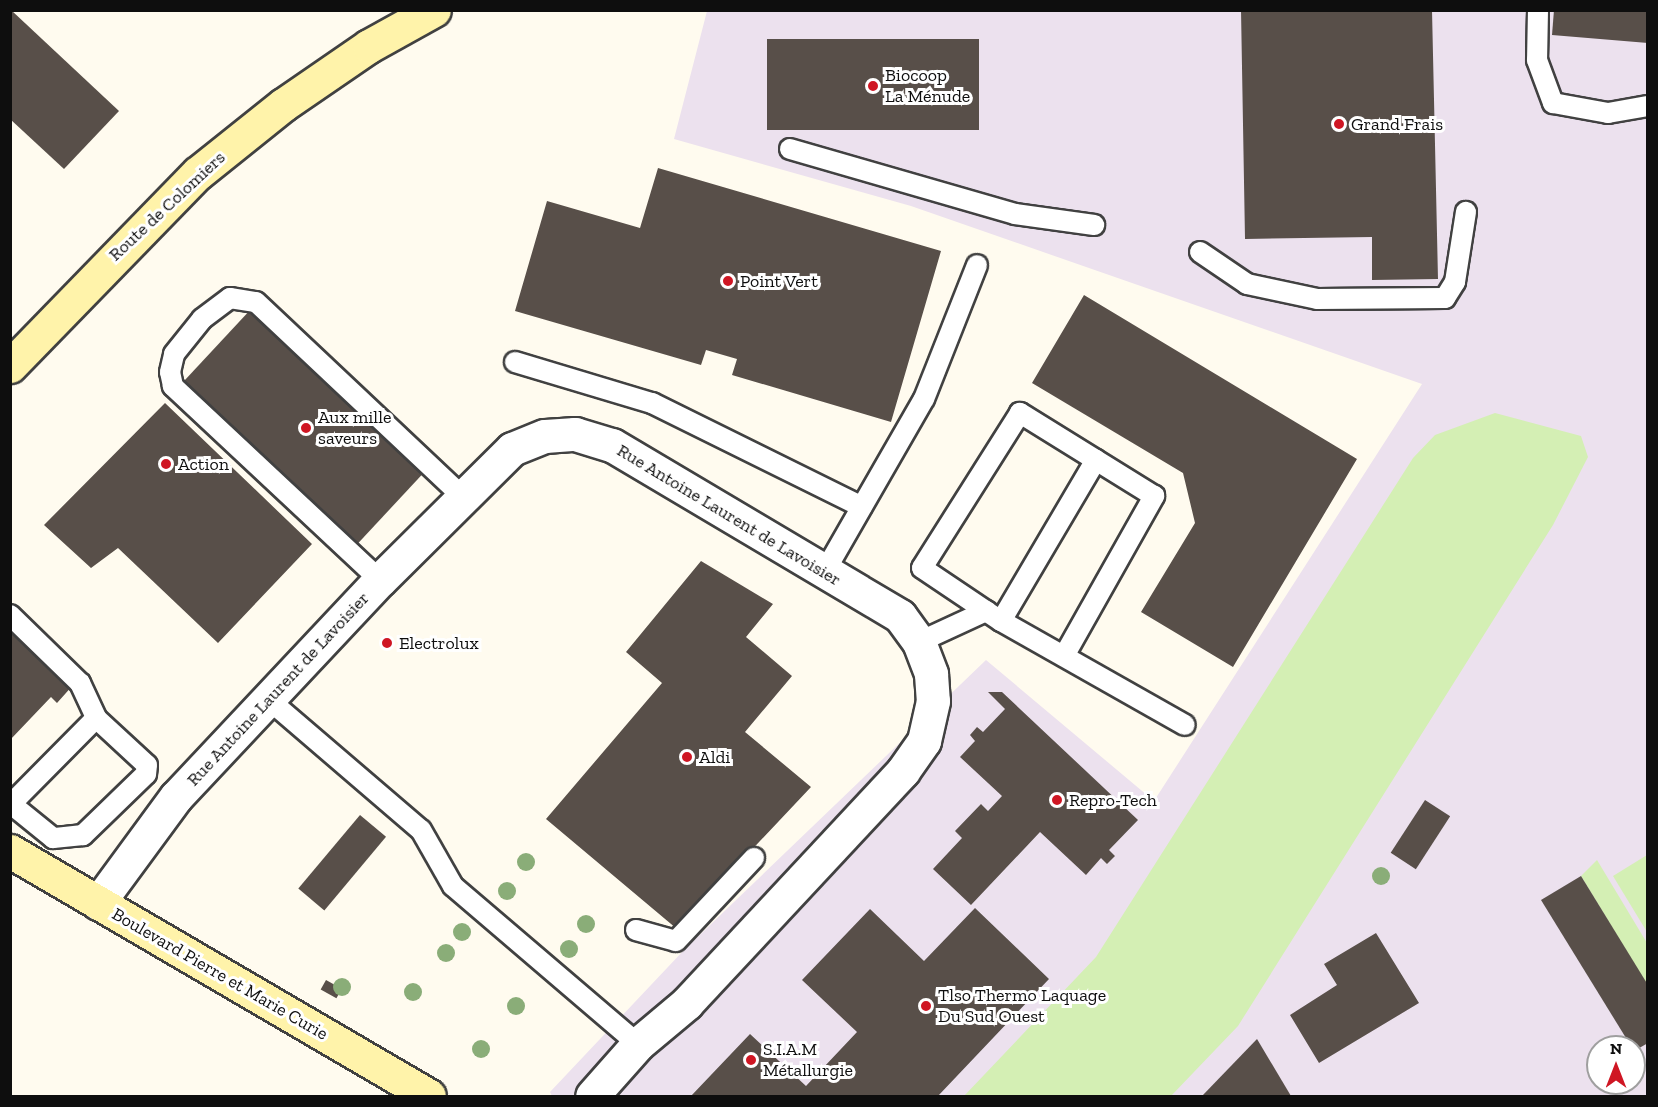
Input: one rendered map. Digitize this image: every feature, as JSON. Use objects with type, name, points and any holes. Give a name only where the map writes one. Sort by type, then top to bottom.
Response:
[{"type":"main road","name":"Route de Colomiers","points":[[10,366],[198,173],[283,105],[369,46],[434,10]]},
{"type":"main road","name":"Boulevard Pierre et Marie Curie","points":[[10,851],[429,1096]]},
{"type":"street","name":"Rue Antoine Laurent de Lavoisier","points":[[98,903],[176,797],[380,580],[462,496],[512,449],[545,436],[576,434],[612,445],[900,615],[919,642],[931,674],[933,701],[924,741],[903,771],[687,1003],[638,1044],[592,1096]]},
{"type":"lane","points":[[1538,10],[1537,60],[1553,103],[1608,113],[1647,106]]},
{"type":"lane","points":[[790,149],[1015,214],[1094,225]]},
{"type":"lane","points":[[1200,252],[1247,284],[1317,299],[1445,298],[1455,282],[1466,212]]},
{"type":"lane","points":[[825,571],[924,399],[976,265]]},
{"type":"lane","points":[[380,580],[173,386],[170,372],[174,354],[202,319],[230,298],[256,302],[462,496]]},
{"type":"lane","points":[[515,362],[652,403],[862,507]]},
{"type":"lane","points":[[1064,656],[1154,496],[1020,413],[922,568],[993,616],[1185,725]]},
{"type":"lane","points":[[919,642],[993,616],[1096,460]]},
{"type":"lane","points":[[10,615],[80,683],[96,718],[147,765],[146,774],[83,835],[66,840],[53,838],[11,804],[96,718]]},
{"type":"lane","points":[[268,699],[421,830],[453,886],[638,1044]]},
{"type":"lane","points":[[146,774],[176,797]]},
{"type":"lane","points":[[636,930],[676,941],[754,858]]},
{"type":"shaded area","points":[[707,11],[1647,11],[1647,1096],[552,1096],[550,1092],[684,950],[986,660],[1154,801],[1422,384],[911,206],[674,139]]},
{"type":"green space","points":[[1495,413],[1581,436],[1588,457],[1553,525],[1238,1026],[1171,1096],[964,1096],[1096,957],[1413,458],[1435,435]]},
{"type":"green space","points":[[1647,855],[1647,932],[1613,876]]},
{"type":"green space","points":[[1597,860],[1647,943],[1647,985],[1581,876]]},
{"type":"building","points":[[11,10],[119,111],[64,169],[10,119]]},
{"type":"building","name":"Grand Frais","points":[[1241,10],[1432,10],[1438,279],[1372,280],[1372,237],[1245,239]]},
{"type":"building","points":[[1554,10],[1648,10],[1648,43],[1552,35]]},
{"type":"building","name":"Biocoop La Ménude","points":[[767,39],[979,39],[979,130],[767,130]]},
{"type":"building","name":"Point Vert","points":[[658,168],[941,251],[891,422],[732,375],[737,359],[706,350],[701,365],[515,311],[547,201],[640,228]]},
{"type":"building","points":[[1084,295],[1357,459],[1233,667],[1141,612],[1195,523],[1183,473],[1032,383]]},
{"type":"building","name":"Aux mille saveurs","points":[[252,308],[426,470],[358,543],[184,381]]},
{"type":"building","name":"Action","points":[[165,403],[312,544],[218,643],[118,548],[91,568],[44,525]]},
{"type":"building","name":"Aldi","points":[[701,561],[773,604],[746,637],[792,676],[745,732],[811,787],[677,929],[546,819],[662,683],[626,652]]},
{"type":"building","points":[[10,624],[74,684],[57,703],[51,697],[10,740]]},
{"type":"building","name":"Repro-Tech","points":[[988,692],[1002,692],[1138,820],[1109,850],[1115,856],[1107,864],[1101,858],[1086,875],[1040,832],[971,905],[933,869],[962,838],[955,831],[981,804],[988,811],[1002,796],[960,757],[975,741],[970,735],[977,727],[983,732],[1005,709]]},
{"type":"building","points":[[1425,800],[1450,816],[1416,869],[1391,853]]},
{"type":"building","points":[[360,815],[386,837],[324,910],[298,889]]},
{"type":"building","points":[[1581,876],[1648,985],[1648,1043],[1646,1044],[1646,1035],[1624,1035],[1541,900]]},
{"type":"building","name":"Tlso Thermo Laquage Du Sud Ouest","points":[[975,908],[1049,979],[938,1096],[691,1096],[750,1034],[806,1086],[857,1032],[802,980],[870,909],[924,961]]},
{"type":"building","points":[[1376,933],[1419,1003],[1319,1063],[1290,1015],[1337,985],[1324,964]]},
{"type":"building","points":[[326,980],[342,989],[336,998],[321,990]]},
{"type":"building","points":[[1257,1039],[1291,1096],[1202,1096]]},
{"type":"place","name":"Biocoop La Ménude","points":[[873,86]]},
{"type":"place","name":"Grand Frais","points":[[1339,124]]},
{"type":"place","name":"Point Vert","points":[[728,281]]},
{"type":"place","name":"Aux mille saveurs","points":[[306,428]]},
{"type":"place","name":"Action","points":[[166,464]]},
{"type":"place","name":"Electrolux","points":[[387,643]]},
{"type":"place","name":"Aldi","points":[[687,757]]},
{"type":"place","name":"Repro-Tech","points":[[1057,800]]},
{"type":"place","name":"Tlso Thermo Laquage Du Sud Ouest","points":[[926,1006]]},
{"type":"place","name":"S.I.A.M Métallurgie","points":[[751,1060]]}]
